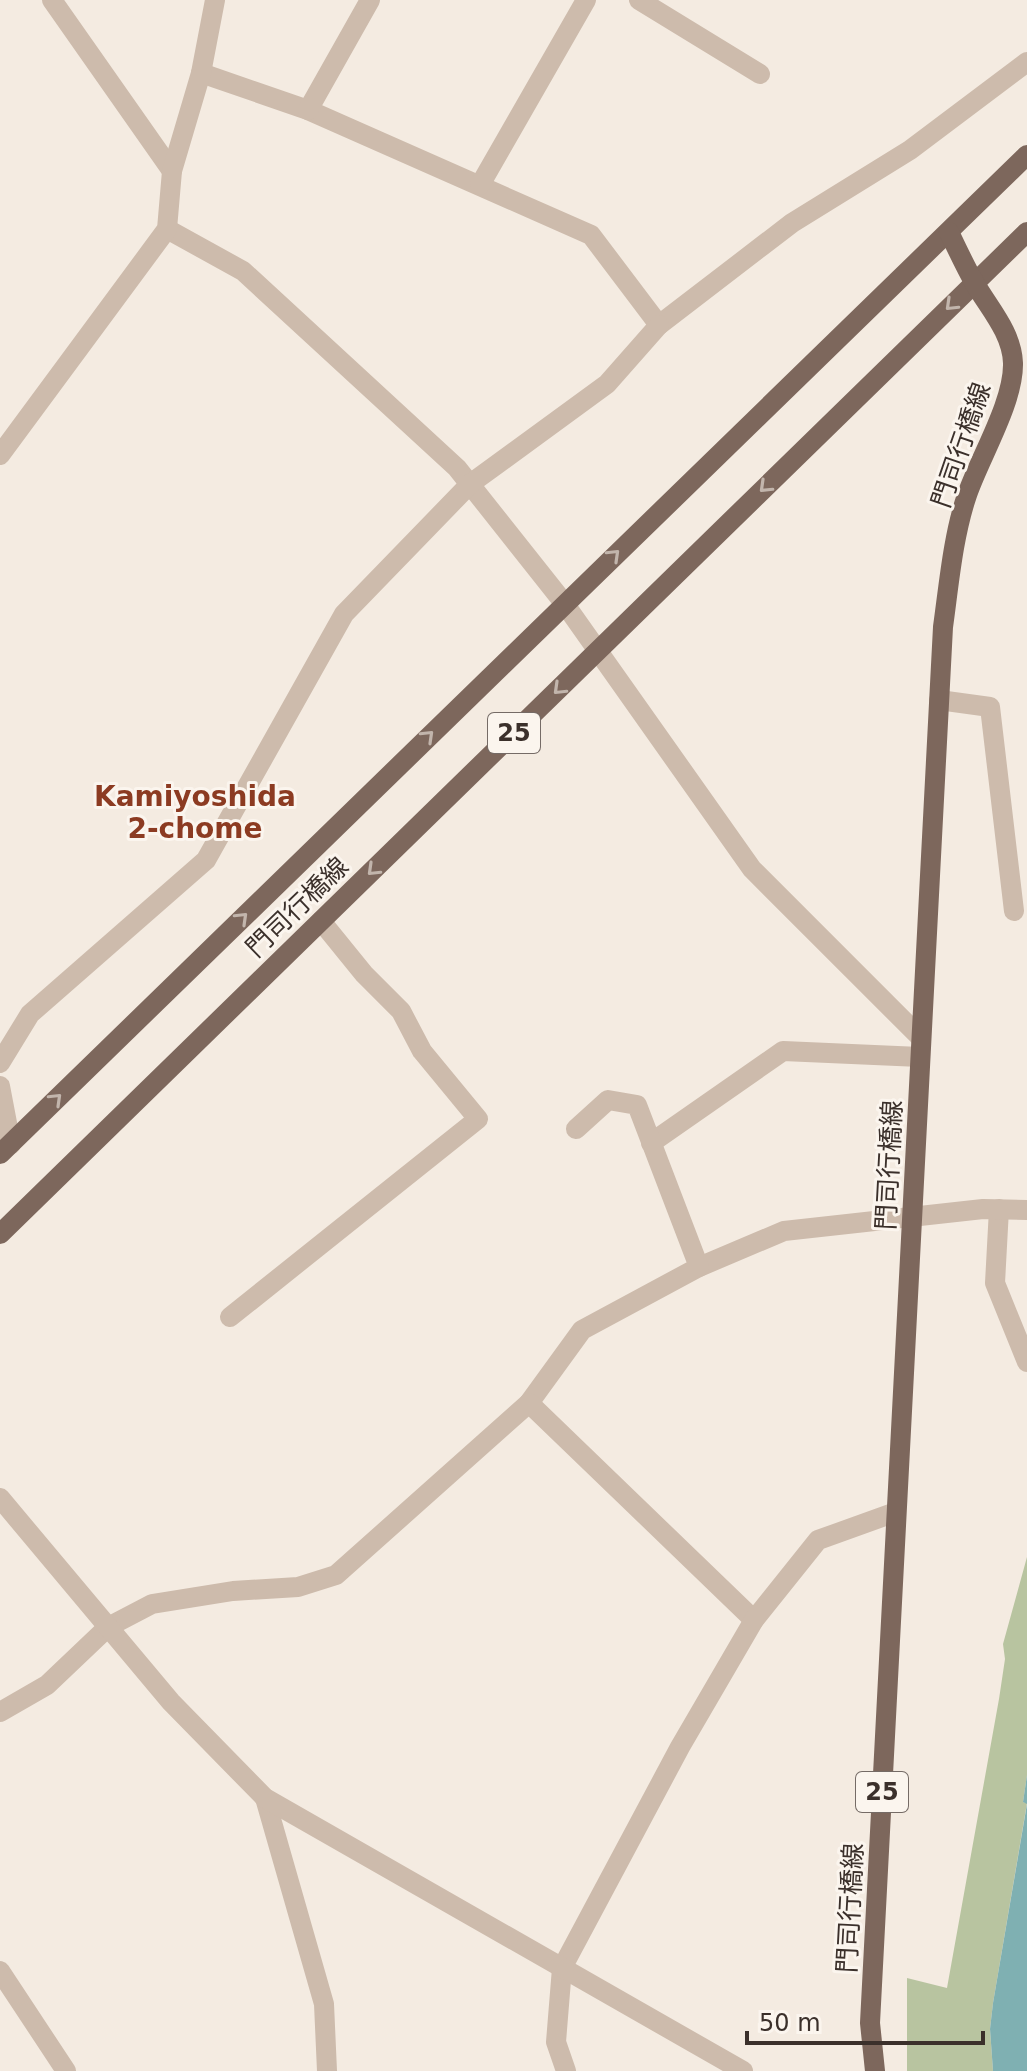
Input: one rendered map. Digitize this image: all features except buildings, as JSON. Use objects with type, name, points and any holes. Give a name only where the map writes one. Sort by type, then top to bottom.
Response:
[{"type":"main road","name":"門司行橋線","points":[[5,1149],[1027,155]]},
{"type":"main road","name":"門司行橋線","points":[[875,2071],[870,2023],[943,627],[966,497],[1010,391],[1013,363],[1008,341],[949,232]]},
{"type":"main road","name":"門司行橋線","points":[[0,1234],[1027,232]]},
{"type":"street","points":[[52,0],[172,171]]},
{"type":"street","points":[[0,455],[167,229],[172,171],[201,73],[215,0]]},
{"type":"street","points":[[308,110],[370,0]]},
{"type":"street","points":[[480,185],[586,0]]},
{"type":"street","points":[[639,0],[760,74]]},
{"type":"street","points":[[1,1058],[30,1014],[206,860],[344,614],[470,484],[607,384],[659,325],[792,223],[910,150],[1027,62]]},
{"type":"street","points":[[201,73],[308,110],[591,235],[659,325]]},
{"type":"street","points":[[167,229],[243,271],[457,468],[564,603],[752,869],[921,1048]]},
{"type":"street","points":[[1010,391],[1027,370]]},
{"type":"street","points":[[939,700],[990,707],[1014,911]]},
{"type":"street","points":[[230,1317],[478,1119],[422,1051],[401,1011],[364,974],[321,921]]},
{"type":"street","points":[[651,1143],[783,1051],[921,1048]]},
{"type":"street","points":[[0,1086],[5,1149]]},
{"type":"street","points":[[576,1129],[608,1100],[637,1105],[699,1267]]},
{"type":"street","points":[[999,1209],[995,1283],[1027,1362]]},
{"type":"street","points":[[0,1712],[47,1685],[108,1627],[152,1604],[233,1591],[298,1587],[336,1575],[529,1403],[582,1330],[699,1267],[784,1231],[999,1209],[1027,1210]]},
{"type":"street","points":[[529,1403],[754,1620]]},
{"type":"street","points":[[0,1498],[171,1702],[265,1798],[743,2071]]},
{"type":"street","points":[[566,2071],[556,2042],[562,1968],[680,1747],[754,1620],[818,1540],[896,1512]]},
{"type":"street","points":[[265,1798],[324,2004],[327,2071]]},
{"type":"street","points":[[0,1971],[66,2071]]},
{"type":"green space","points":[[1027,1557],[1027,1775],[1023,1802],[1027,1803],[993,2003],[990,2029],[993,2071],[907,2071],[907,1978],[947,1988],[999,1699],[1005,1659],[1003,1644]]},
{"type":"water","points":[[1027,1775],[1027,1804],[1023,1802]]},
{"type":"water","points":[[1027,1804],[1027,2071],[993,2071],[990,2029],[993,2003]]},
{"type":"district","name":"Kamiyoshida 2-chome","points":[[195,812]]}]
